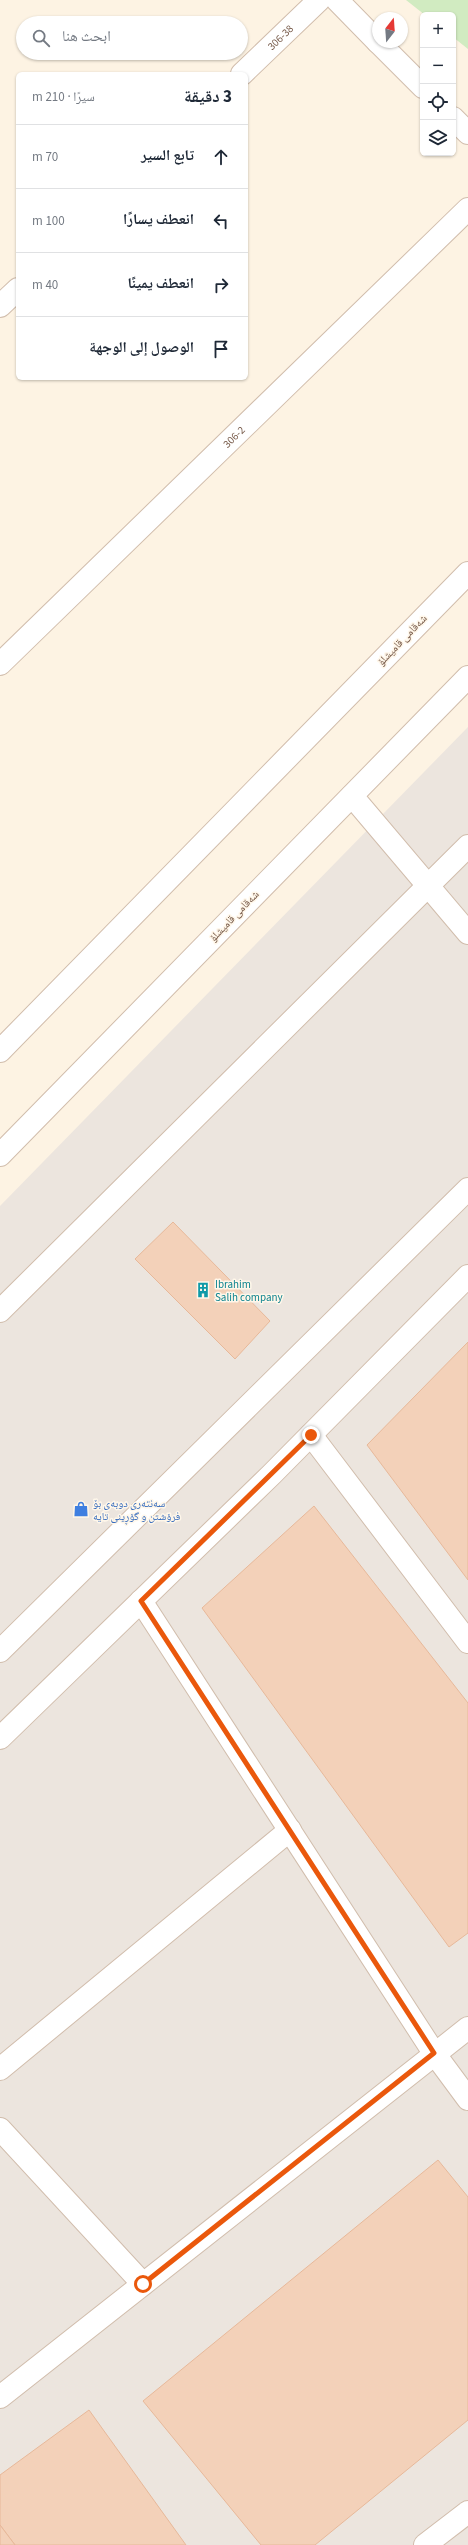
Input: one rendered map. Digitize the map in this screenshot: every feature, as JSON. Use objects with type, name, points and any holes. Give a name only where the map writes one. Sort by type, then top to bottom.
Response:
[{"type":"street","name":"306-38","points":[[244,72],[319,0]]},
{"type":"street","points":[[336,0],[372,36]]},
{"type":"street","points":[[384,48],[420,84]]},
{"type":"street","points":[[455,120],[468,133]]},
{"type":"street","name":"306-2","points":[[0,664],[468,209]]},
{"type":"street","points":[[0,306],[16,291]]},
{"type":"street","name":"شەقامی قامیشلۆ","points":[[0,1051],[468,573]]},
{"type":"street","name":"شەقامی قامیشلۆ","points":[[0,1155],[468,677]]},
{"type":"street","points":[[352,796],[427,887],[468,933]]},
{"type":"street","points":[[0,1311],[468,846]]},
{"type":"street","points":[[0,1651],[468,1189]]},
{"type":"street","points":[[0,1738],[311,1435],[468,1276]]},
{"type":"street","points":[[311,1435],[468,1642]]},
{"type":"street","points":[[141,1601],[434,2053],[468,2100]]},
{"type":"street","points":[[0,2069],[290,1830]]},
{"type":"street","points":[[0,2398],[434,2053],[468,2028]]},
{"type":"street","points":[[0,2129],[143,2284]]},
{"type":"street","points":[[424,2545],[468,2512]]},
{"type":"shaded area","points":[[468,727],[468,2545],[0,2545],[0,1206]]},
{"type":"green space","points":[[406,0],[468,0],[468,49],[456,39],[456,12],[421,12]]},
{"type":"building","name":"Ibrahim Salih company","points":[[173,1222],[270,1321],[235,1359],[135,1259]]},
{"type":"building","points":[[468,1342],[468,1580],[367,1445]]},
{"type":"building","points":[[314,1506],[468,1703],[468,1933],[449,1947],[202,1608]]},
{"type":"building","points":[[438,2160],[468,2197],[468,2420],[315,2545],[261,2545],[143,2401]]},
{"type":"building","points":[[89,2410],[186,2545],[15,2545],[0,2525],[0,2475]]},
{"type":"building","points":[[0,2525],[15,2545],[0,2545]]},
{"type":"place","name":"Ibrahim Salih company","points":[[203,1290]]},
{"type":"place","name":"سەنتەری دوبەی بۆ فرۆشتن و گۆڕینی تایە","points":[[81,1509]]},
{"type":"route","points":[[143,2284],[434,2053],[141,1601],[311,1435]]}]
